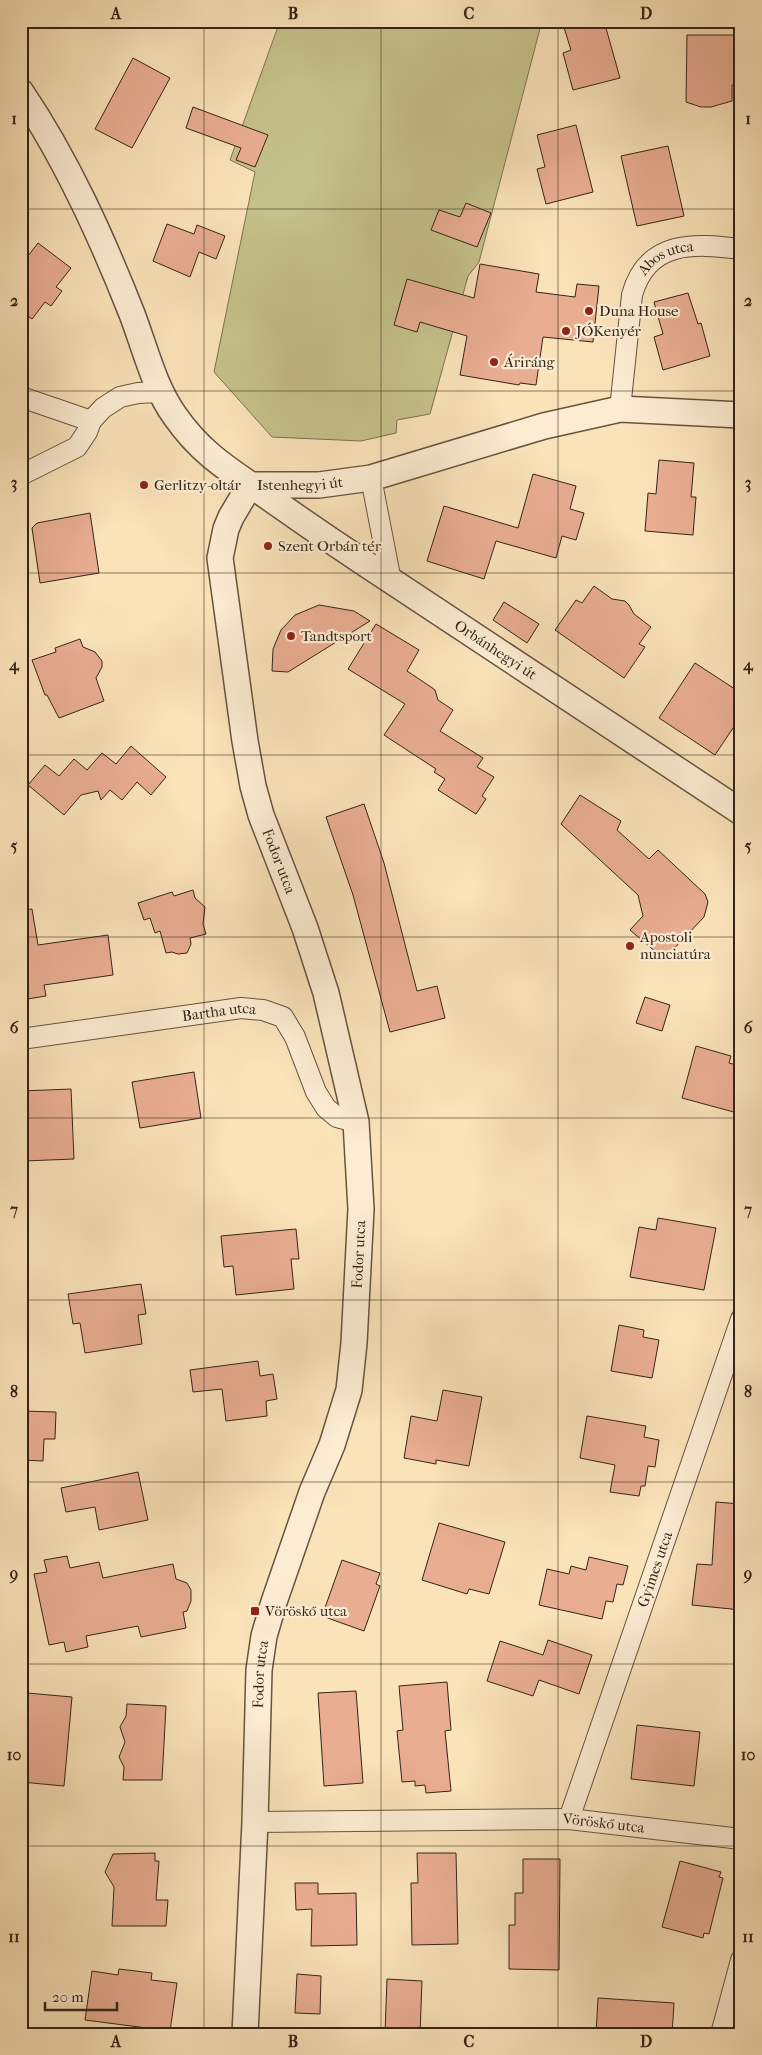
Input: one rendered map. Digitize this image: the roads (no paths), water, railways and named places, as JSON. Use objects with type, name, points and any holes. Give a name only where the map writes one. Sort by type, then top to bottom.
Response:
[{"type":"street","name":"Istenhegyi út","points":[[21,92],[61,160],[92,222],[131,313],[161,392],[173,414],[192,440],[209,456],[250,485],[319,485],[371,478],[544,426],[620,409],[741,415]]},
{"type":"street","name":"Abos utca","points":[[620,409],[632,295],[637,278],[642,271],[648,264],[677,248],[696,245],[741,249]]},
{"type":"street","points":[[21,475],[77,447],[87,432],[91,421],[103,408],[120,398],[138,393],[161,392]]},
{"type":"street","points":[[21,397],[91,421]]},
{"type":"street","points":[[371,478],[391,581]]},
{"type":"street","name":"Orbánhegyi út","points":[[250,485],[391,581],[741,812]]},
{"type":"street","name":"Fodor utca","points":[[245,2034],[255,1822],[259,1670],[264,1636],[312,1492],[332,1445],[349,1390],[354,1343],[361,1209],[356,1122],[326,993],[305,928],[262,815],[253,786],[245,741],[220,558],[231,517],[250,485]]},
{"type":"street","name":"Bartha utca","points":[[21,1038],[241,1008],[263,1010],[283,1017],[295,1037],[316,1092],[326,1108],[337,1117],[356,1122]]},
{"type":"street","name":"Gyimes utca","points":[[569,1819],[741,1319]]},
{"type":"street","name":"Vöröskő utca","points":[[255,1822],[569,1819],[741,1839]]},
{"type":"street","points":[[721,2034],[741,1960]]},
{"type":"place","name":"Duna House","points":[[589,311]]},
{"type":"place","name":"JÓKenyér","points":[[566,331]]},
{"type":"place","name":"Áriráng","points":[[494,362]]},
{"type":"place","name":"Gerlitzy-oltár","points":[[144,485]]},
{"type":"place","name":"Szent Orbán tér","points":[[268,546]]},
{"type":"place","name":"Tandtsport","points":[[291,636]]},
{"type":"place","name":"Apostoli nunciatúra","points":[[630,946]]},
{"type":"place","name":"Vöröskő utca","points":[[255,1611]]}]
